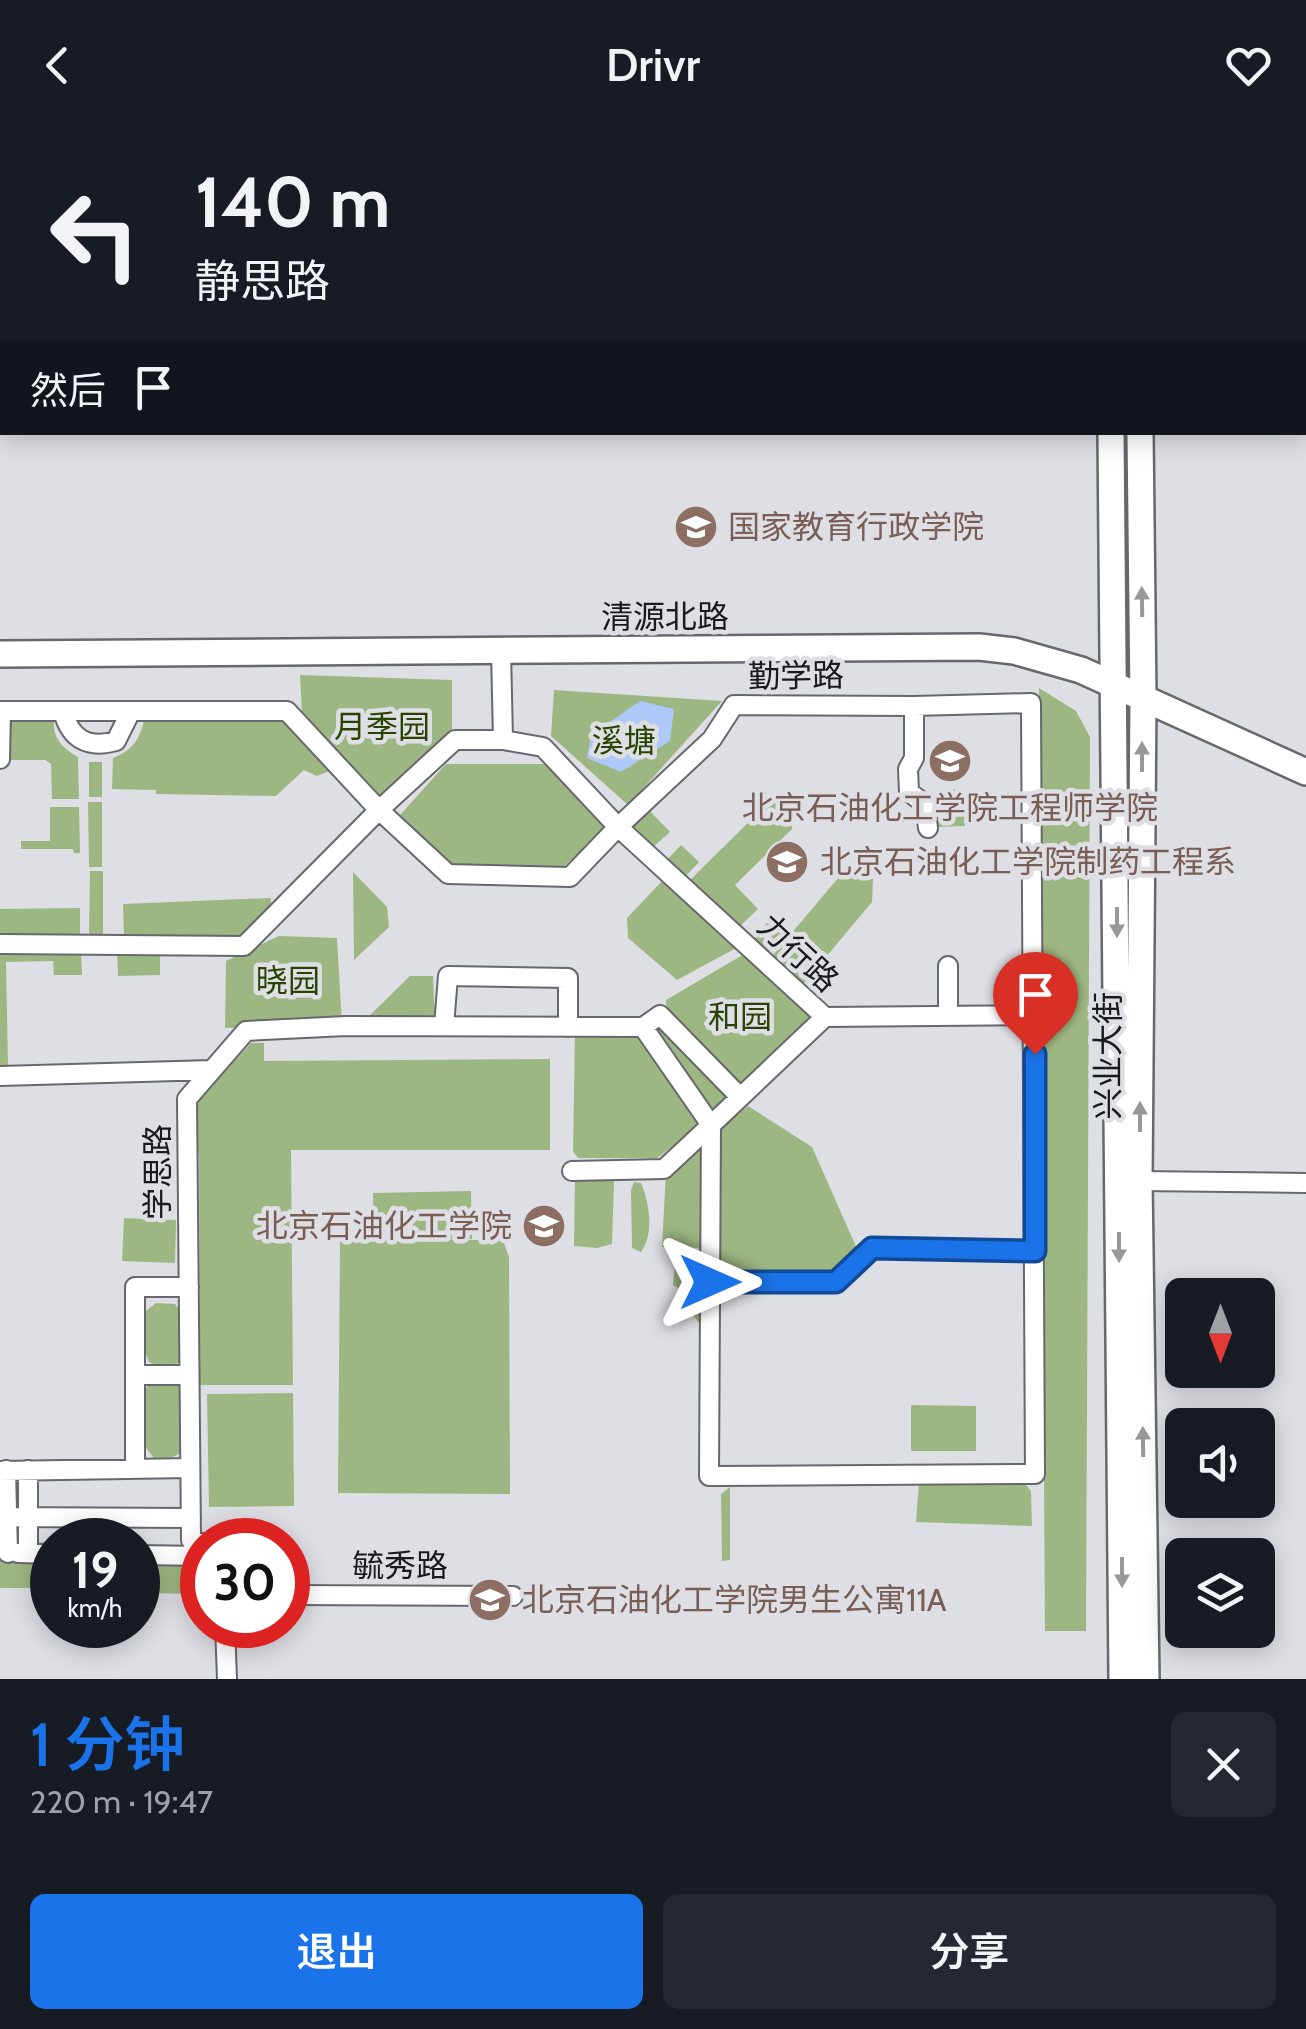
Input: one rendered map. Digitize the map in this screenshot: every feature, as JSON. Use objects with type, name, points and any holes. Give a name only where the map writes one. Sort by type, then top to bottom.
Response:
[{"type":"main road","name":"兴业大街","points":[[1111,435],[1122,1679]]},
{"type":"main road","name":"兴业大街","points":[[1140,435],[1140,1180],[1146,1679]]},
{"type":"main road","name":"清源北路","points":[[0,654],[979,647],[1049,659],[1115,684],[1306,772]]},
{"type":"street","points":[[501,650],[503,740]]},
{"type":"street","name":"勤学路","points":[[1,712],[287,711],[378,810],[448,874],[570,876],[712,739],[734,705],[1030,703],[1035,1015]]},
{"type":"street","points":[[914,706],[914,758],[908,769],[909,792],[925,804],[928,828]]},
{"type":"street","points":[[63,712],[73,736],[83,742],[105,744],[116,741],[131,711]]},
{"type":"street","points":[[0,759],[1,712]]},
{"type":"street","name":"力行路","points":[[0,944],[244,946],[378,810],[455,740],[503,740],[544,747],[618,827],[825,1017],[664,1169],[572,1171]]},
{"type":"street","points":[[948,966],[948,1016]]},
{"type":"street","points":[[444,1026],[448,976],[568,978],[568,1027]]},
{"type":"street","name":"学思路","points":[[191,1518],[187,1099],[246,1031],[444,1026],[643,1027],[660,1015],[740,1097]]},
{"type":"street","points":[[643,1027],[712,1124],[709,1476],[1036,1474],[1035,1015],[825,1017]]},
{"type":"street","points":[[0,1076],[212,1070]]},
{"type":"street","points":[[1140,1180],[1306,1183]]},
{"type":"street","points":[[710,1282],[836,1282],[872,1248],[1035,1251]]},
{"type":"street","points":[[134,1469],[135,1287],[188,1287]]},
{"type":"street","points":[[135,1375],[189,1375]]},
{"type":"street","points":[[28,1470],[28,1554],[4,1553],[3,1470],[190,1468]]},
{"type":"street","points":[[3,1516],[191,1518]]},
{"type":"street","name":"毓秀路","points":[[310,1595],[513,1596]]},
{"type":"street","points":[[226,1648],[227,1679]]},
{"type":"green space","name":"月季园","points":[[300,675],[452,680],[452,729],[381,796],[302,713]]},
{"type":"green space","points":[[1039,688],[1076,711],[1090,737],[1086,1631],[1045,1631]]},
{"type":"green space","name":"溪塘","points":[[554,690],[722,701],[628,805],[551,736]]},
{"type":"green space","points":[[10,721],[54,721],[60,742],[78,757],[79,799],[52,799],[51,764],[45,760],[10,760]]},
{"type":"green space","points":[[144,721],[283,721],[329,771],[317,776],[304,770],[276,796],[156,794],[156,790],[112,789],[113,758],[134,744]]},
{"type":"green space","points":[[89,762],[102,762],[102,797],[89,797]]},
{"type":"green space","points":[[446,764],[559,764],[606,828],[560,870],[447,867],[400,815]]},
{"type":"green space","points":[[954,789],[964,796],[965,826],[931,827],[930,800],[940,790]]},
{"type":"green space","points":[[88,802],[102,802],[102,867],[89,867]]},
{"type":"green space","points":[[769,802],[793,803],[792,829],[735,885],[758,909],[735,931],[687,883]]},
{"type":"green space","points":[[50,807],[79,807],[80,853],[73,849],[21,849],[21,841],[50,841]]},
{"type":"green space","points":[[648,809],[670,832],[651,849],[630,827]]},
{"type":"green space","points":[[681,845],[699,862],[682,880],[664,863]]},
{"type":"green space","points":[[90,871],[103,871],[103,935],[96,938],[89,934]]},
{"type":"green space","points":[[353,872],[387,907],[389,927],[354,960]]},
{"type":"green space","points":[[839,877],[873,879],[872,902],[799,989],[767,962]]},
{"type":"green space","points":[[665,878],[740,946],[677,980],[628,938],[627,918]]},
{"type":"green space","points":[[271,898],[270,913],[242,941],[124,938],[123,904]]},
{"type":"green space","points":[[80,908],[80,939],[0,940],[0,909]]},
{"type":"green space","points":[[767,923],[784,934],[765,956],[750,945]]},
{"type":"green space","name":"晓园","points":[[279,936],[337,938],[342,1024],[225,1028],[226,961]]},
{"type":"green space","points":[[117,949],[160,949],[160,975],[118,976]]},
{"type":"green space","points":[[81,950],[82,975],[54,975],[53,961],[6,962],[8,1065],[0,1065],[0,951]]},
{"type":"green space","name":"和园","points":[[746,953],[812,1017],[741,1089],[667,1017],[666,1000]]},
{"type":"green space","points":[[410,976],[433,976],[435,1020],[363,1022]]},
{"type":"green space","points":[[660,1015],[740,1097],[711,1125],[643,1027]]},
{"type":"green space","points":[[575,1033],[639,1034],[704,1124],[657,1158],[578,1158],[573,1151]]},
{"type":"green space","points":[[251,1043],[264,1043],[264,1061],[550,1059],[550,1150],[291,1150],[293,1385],[200,1385],[199,1153],[192,1152],[192,1106]]},
{"type":"green space","points":[[748,1106],[812,1147],[858,1251],[834,1275],[717,1276],[718,1128]]},
{"type":"green space","points":[[695,1146],[704,1149],[707,1248],[662,1247],[666,1172]]},
{"type":"green space","points":[[575,1177],[614,1181],[612,1244],[597,1248],[574,1246]]},
{"type":"green space","points":[[634,1182],[641,1183],[648,1210],[648,1237],[641,1252],[632,1248]]},
{"type":"green space","points":[[471,1191],[472,1239],[431,1240],[503,1240],[509,1257],[510,1494],[338,1493],[340,1242],[374,1241],[373,1193]]},
{"type":"green space","points":[[124,1218],[176,1220],[175,1263],[122,1261]]},
{"type":"green space","points":[[708,1262],[708,1322],[698,1322],[684,1301],[682,1290],[673,1285],[675,1264]]},
{"type":"green space","points":[[156,1303],[175,1304],[181,1311],[180,1362],[149,1362],[144,1349],[146,1311]]},
{"type":"green space","points":[[173,1379],[183,1389],[181,1453],[154,1458],[146,1448],[145,1389],[155,1380]]},
{"type":"green space","points":[[293,1393],[294,1506],[209,1507],[207,1394]]},
{"type":"green space","points":[[911,1405],[976,1406],[976,1451],[911,1451]]},
{"type":"green space","points":[[919,1482],[1025,1484],[1031,1491],[1032,1526],[916,1522]]},
{"type":"green space","points":[[730,1487],[730,1560],[722,1561],[721,1494]]},
{"type":"green space","points":[[160,1554],[180,1555],[180,1594],[160,1593]]},
{"type":"green space","points":[[0,1560],[30,1560],[30,1588],[0,1588]]},
{"type":"water","points":[[640,701],[674,709],[670,741],[621,772],[587,758],[591,735]]},
{"type":"place","name":"国家教育行政学院","points":[[696,527]]},
{"type":"place","name":"北京石油化工学院工程师学院","points":[[950,761]]},
{"type":"place","name":"北京石油化工学院制药工程系","points":[[787,862]]},
{"type":"place","name":"北京石油化工学院","points":[[544,1226]]},
{"type":"place","name":"北京石油化工学院男生公寓11A","points":[[490,1600]]},
{"type":"route","points":[[710,1282],[836,1282],[872,1248],[1035,1251],[1035,1054]]}]
